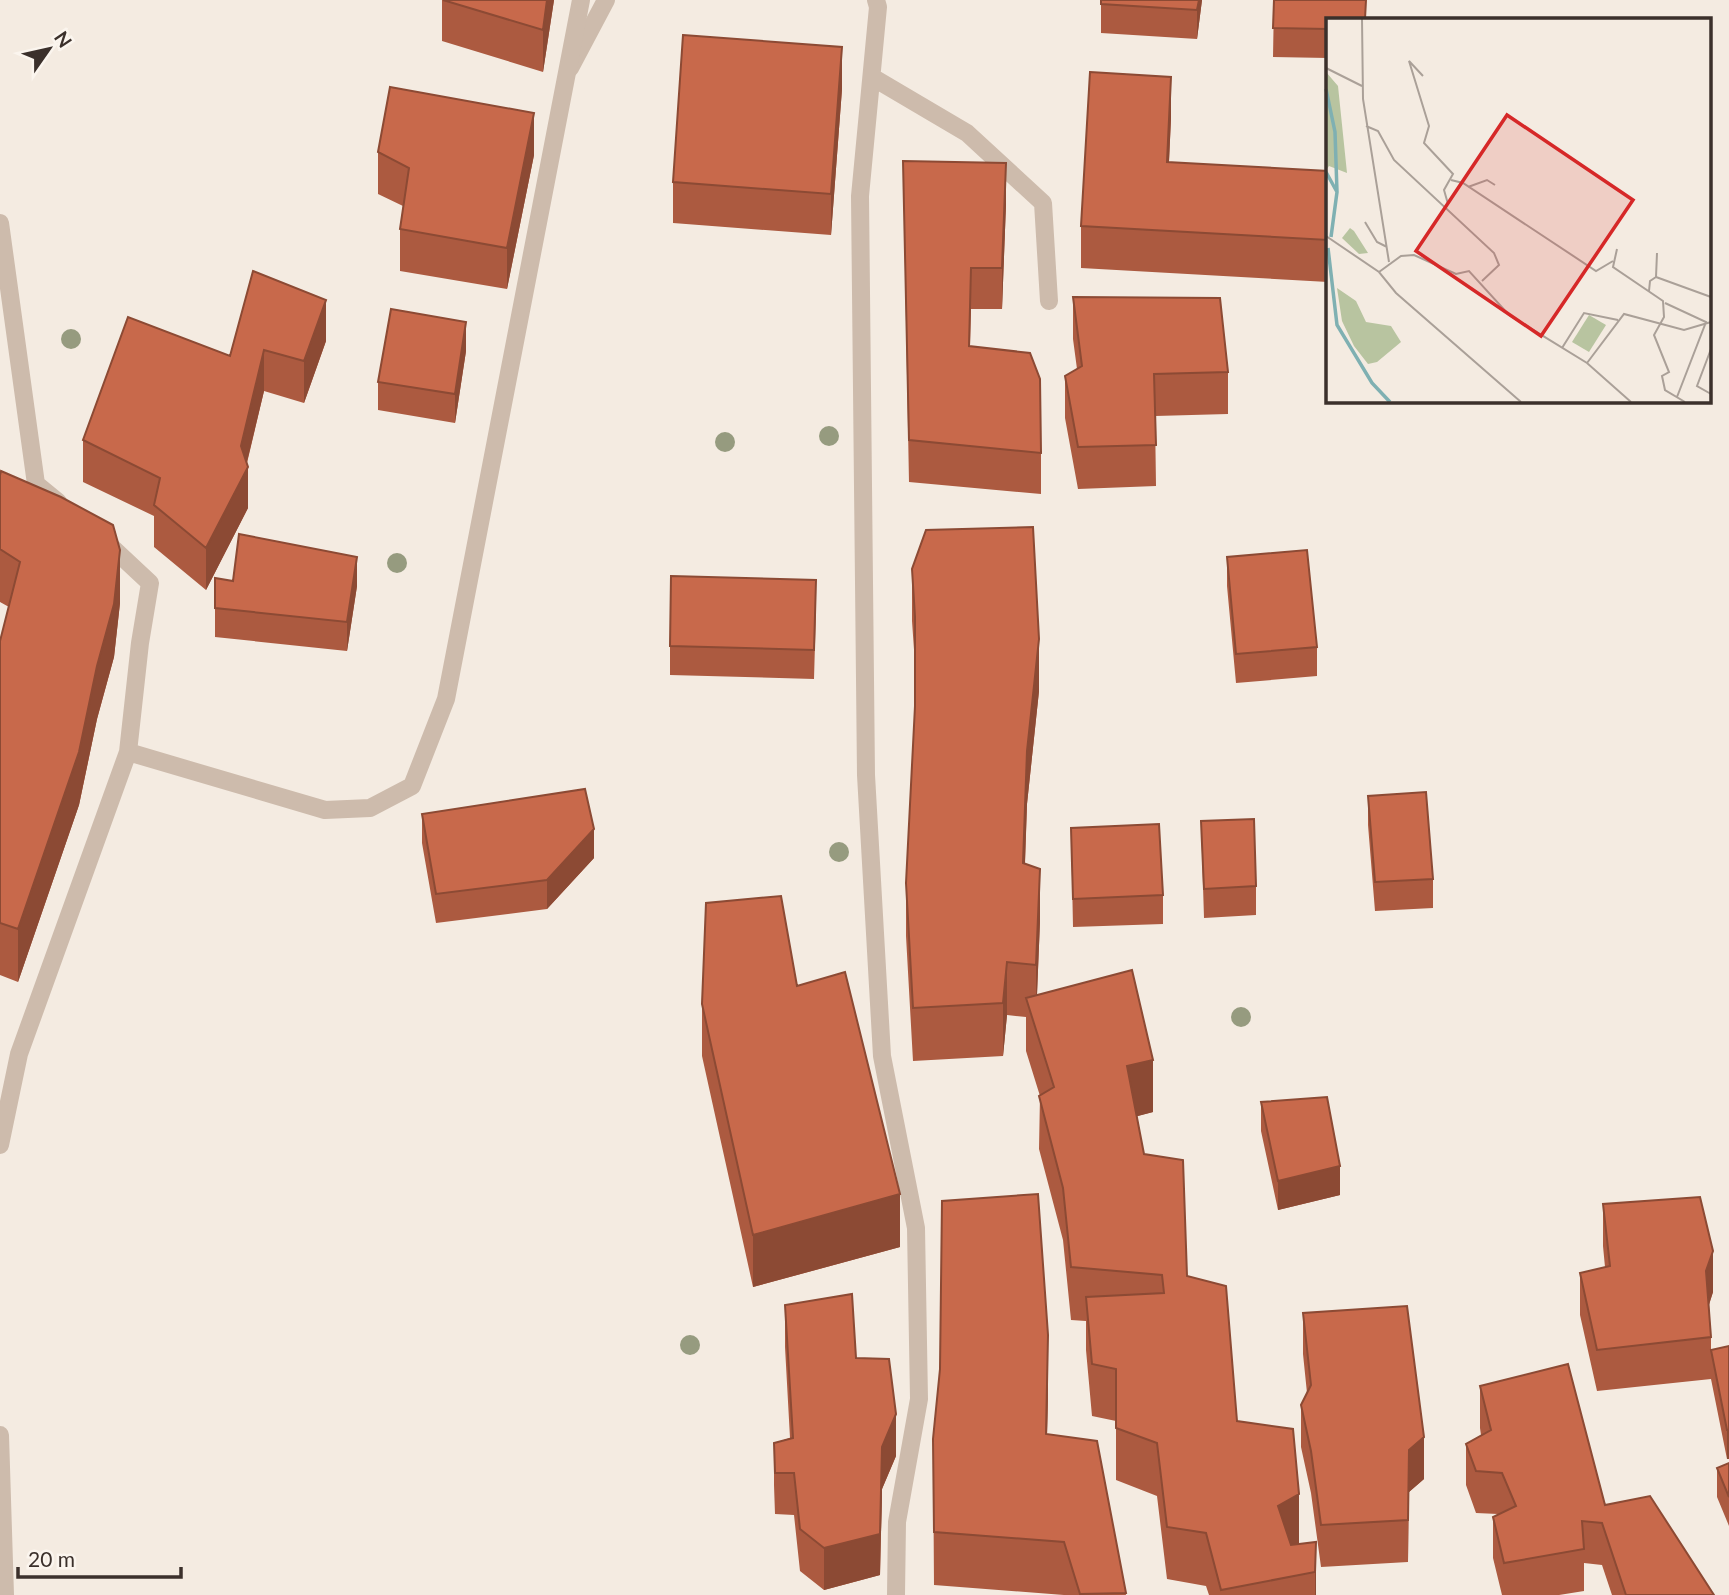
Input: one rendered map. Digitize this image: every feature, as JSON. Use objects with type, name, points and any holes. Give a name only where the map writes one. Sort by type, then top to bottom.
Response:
[{"type":"street","points":[[128,752],[325,810],[370,808],[412,786],[446,699],[581,0]]},
{"type":"street","points":[[570,68],[606,0]]},
{"type":"street","points":[[876,0],[878,7],[860,196],[866,775],[882,1056],[916,1228],[919,1385],[919,1399],[897,1522],[896,1595]]},
{"type":"street","points":[[872,77],[967,133],[1043,203],[1049,301]]},
{"type":"street","points":[[0,223],[36,484],[68,511]]},
{"type":"street","points":[[0,1145],[19,1054],[128,752],[149,583],[90,528]]},
{"type":"street","points":[[0,1436],[5,1595]]},
{"type":"building","points":[[443,0],[547,0],[543,30]]},
{"type":"building","points":[[1101,0],[1199,0],[1197,10],[1101,4]]},
{"type":"building","points":[[1274,0],[1366,0],[1365,18],[1326,18],[1326,29],[1273,28]]},
{"type":"building","points":[[683,35],[842,47],[831,194],[673,182]]},
{"type":"building","points":[[1090,72],[1171,77],[1167,162],[1326,171],[1326,240],[1081,226]]},
{"type":"building","points":[[390,87],[534,113],[507,248],[400,229],[409,168],[378,152]]},
{"type":"building","points":[[903,161],[1006,163],[1002,268],[971,268],[969,346],[1030,353],[1040,379],[1041,453],[909,440]]},
{"type":"building","points":[[253,271],[326,300],[304,361],[264,350],[241,446],[248,467],[206,548],[154,505],[160,478],[83,440],[128,317],[230,356]]},
{"type":"building","points":[[1073,297],[1220,298],[1228,372],[1154,374],[1156,445],[1078,447],[1065,376],[1082,366]]},
{"type":"building","points":[[391,309],[466,322],[455,394],[378,382]]},
{"type":"building","points":[[1,471],[61,497],[113,525],[120,550],[114,604],[97,666],[79,752],[18,929],[0,923],[0,641],[20,562],[0,549]]},
{"type":"building","points":[[1033,527],[1039,639],[1027,751],[1023,863],[1040,869],[1036,965],[1007,962],[1003,1003],[913,1008],[906,883],[915,706],[912,569],[926,530]]},
{"type":"building","points":[[239,534],[357,557],[347,622],[215,608],[215,578],[233,581]]},
{"type":"building","points":[[1307,550],[1317,647],[1236,654],[1227,557]]},
{"type":"building","points":[[671,576],[816,580],[814,650],[670,646]]},
{"type":"building","points":[[585,789],[594,829],[547,880],[436,894],[422,814]]},
{"type":"building","points":[[1426,792],[1433,879],[1375,882],[1368,796]]},
{"type":"building","points":[[1254,819],[1256,886],[1204,889],[1201,821]]},
{"type":"building","points":[[1159,824],[1163,895],[1073,899],[1071,828]]},
{"type":"building","points":[[781,896],[797,986],[845,972],[900,1194],[753,1235],[702,1004],[706,903]]},
{"type":"building","points":[[1132,970],[1153,1060],[1127,1066],[1144,1154],[1183,1160],[1187,1276],[1226,1286],[1237,1421],[1293,1429],[1299,1494],[1278,1506],[1291,1545],[1316,1542],[1315,1572],[1221,1590],[1206,1533],[1167,1527],[1157,1443],[1116,1428],[1116,1369],[1092,1364],[1086,1297],[1164,1293],[1162,1275],[1071,1267],[1063,1188],[1039,1096],[1054,1087],[1026,998]]},
{"type":"building","points":[[1327,1097],[1340,1166],[1278,1181],[1261,1102]]},
{"type":"building","points":[[1038,1194],[1048,1335],[1046,1434],[1097,1441],[1126,1593],[1080,1594],[1064,1542],[934,1532],[933,1439],[940,1369],[942,1201]]},
{"type":"building","points":[[1700,1197],[1713,1251],[1706,1271],[1711,1337],[1597,1350],[1580,1273],[1610,1266],[1603,1204]]},
{"type":"building","points":[[852,1294],[856,1358],[889,1359],[896,1414],[882,1447],[880,1534],[824,1548],[800,1529],[794,1473],[775,1473],[774,1443],[793,1438],[785,1305]]},
{"type":"building","points":[[1407,1306],[1424,1437],[1409,1450],[1408,1520],[1321,1525],[1311,1451],[1301,1405],[1311,1385],[1303,1313]]},
{"type":"building","points":[[1729,1346],[1729,1430],[1727,1430],[1711,1350]]},
{"type":"building","points":[[1568,1364],[1605,1505],[1650,1496],[1714,1595],[1626,1595],[1602,1523],[1582,1521],[1584,1549],[1504,1563],[1493,1517],[1516,1506],[1502,1473],[1476,1471],[1466,1444],[1491,1430],[1480,1386]]},
{"type":"building","points":[[1729,1463],[1729,1497],[1717,1468]]}]
